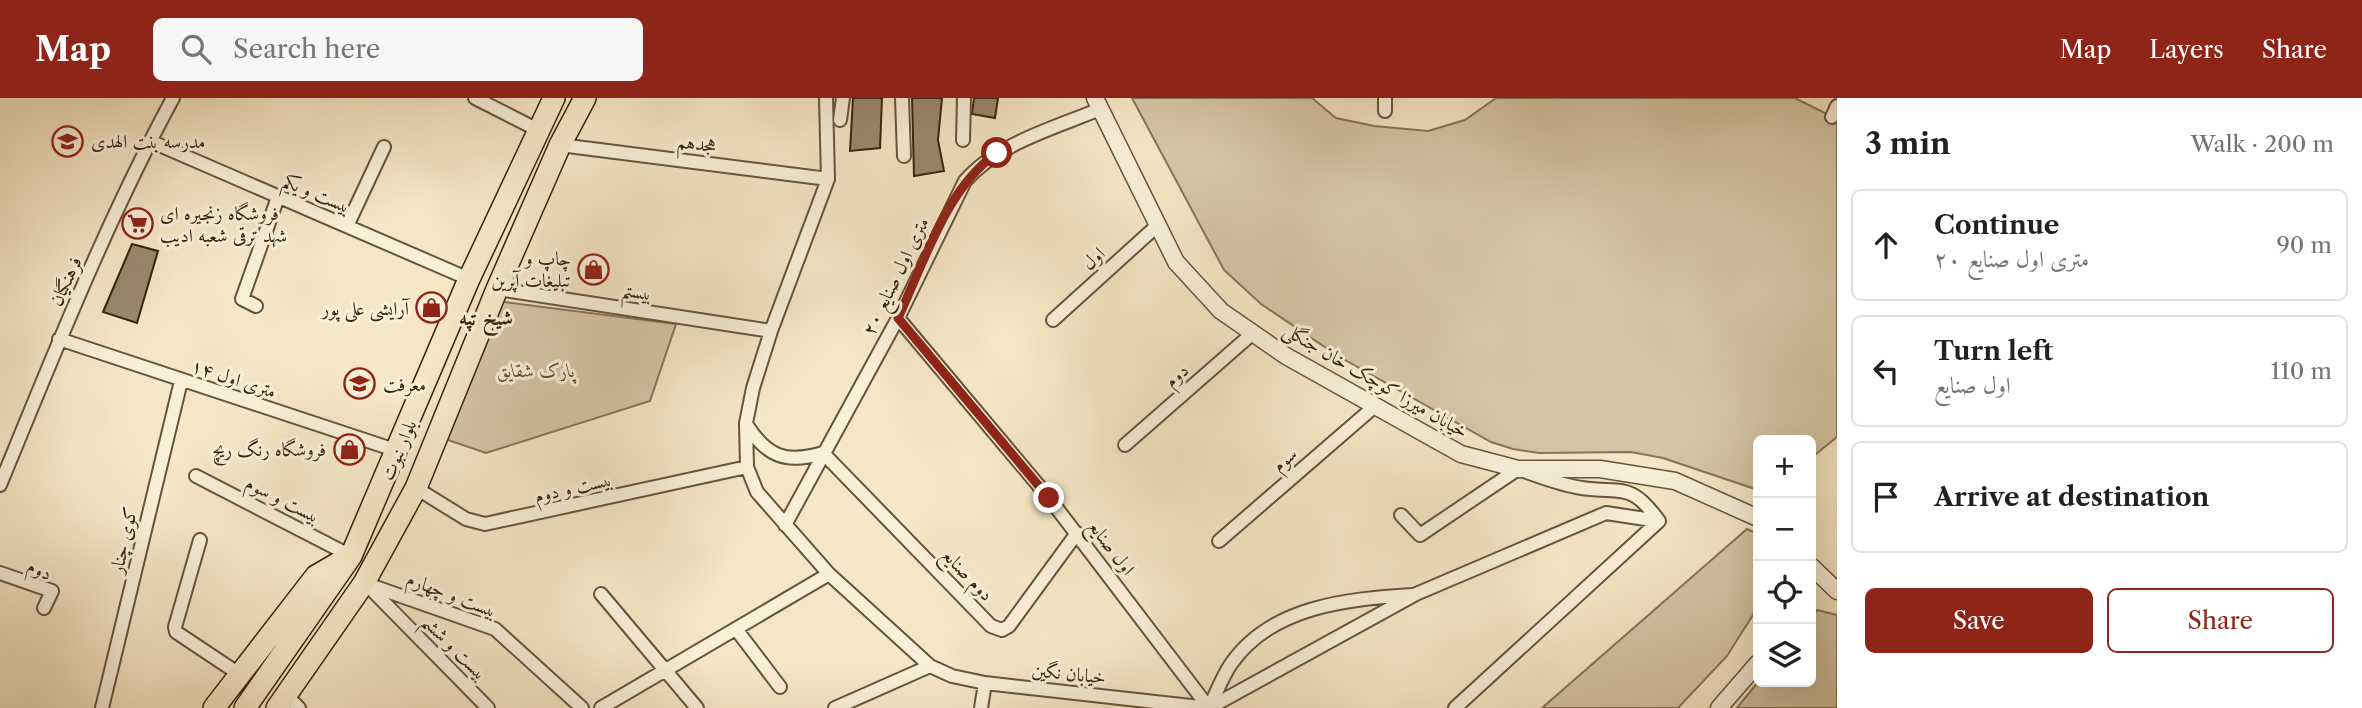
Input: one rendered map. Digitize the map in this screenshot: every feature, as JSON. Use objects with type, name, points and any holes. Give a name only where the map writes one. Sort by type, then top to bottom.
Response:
[{"type":"main road","name":"بلوار نبوت","points":[[244,708],[351,556],[469,279],[554,98]]},
{"type":"main road","name":"بلوار نبوت","points":[[287,704],[365,583],[416,488],[497,289],[560,145],[585,98]]},
{"type":"main road","points":[[214,708],[316,576],[351,556]]},
{"type":"street","name":"فرهنگیان","points":[[0,482],[59,340],[150,141],[173,98]]},
{"type":"street","points":[[475,98],[538,130]]},
{"type":"street","name":"خیابان نگین","points":[[826,98],[828,180],[771,331],[746,423],[747,467],[757,492],[828,574],[930,666],[952,676],[985,683],[1209,708]]},
{"type":"street","points":[[840,120],[844,98]]},
{"type":"street","points":[[902,98],[904,156]]},
{"type":"street","points":[[963,140],[964,98]]},
{"type":"street","name":"خیابان میرزا کوچک خان جنگلی","points":[[1097,103],[1176,262],[1221,311],[1252,333],[1461,454],[1518,469],[1600,469],[1675,481],[1753,516]]},
{"type":"street","name":"۲۰ متری اول صنایع","points":[[785,525],[898,318],[954,198],[977,167],[997,153],[1097,103]]},
{"type":"street","name":"بیست و یکم","points":[[150,141],[469,279]]},
{"type":"street","name":"هجدهم","points":[[560,145],[828,180]]},
{"type":"street","points":[[347,226],[384,147]]},
{"type":"street","points":[[256,306],[242,299],[278,197]]},
{"type":"street","name":"اول","points":[[1053,320],[1159,224]]},
{"type":"street","name":"بیستم","points":[[497,289],[771,331]]},
{"type":"street","name":"اول صنایع","points":[[898,318],[1077,533],[1209,708]]},
{"type":"street","name":"دوم","points":[[1125,445],[1252,333]]},
{"type":"street","name":"۱۴ متری اول","points":[[59,340],[398,451]]},
{"type":"street","name":"کوی چنار","points":[[102,708],[181,381]]},
{"type":"street","name":"سوم","points":[[1219,541],[1375,406]]},
{"type":"street","points":[[746,423],[758,443],[778,456],[801,459],[824,453]]},
{"type":"street","name":"دوم صنایع","points":[[824,453],[991,626],[1002,630],[1009,626],[1077,533]]},
{"type":"street","name":"بیست و دوم","points":[[416,488],[466,519],[485,524],[747,467]]},
{"type":"street","points":[[1401,515],[1420,535],[1518,469],[1584,489],[1615,488],[1632,494],[1644,502],[1659,521]]},
{"type":"street","name":"بیست و سوم","points":[[196,476],[351,556]]},
{"type":"street","points":[[1209,708],[1416,594],[1606,513],[1659,521]]},
{"type":"street","points":[[1455,708],[1659,521]]},
{"type":"street","points":[[200,540],[175,627],[176,632],[239,674]]},
{"type":"street","points":[[1816,571],[1837,591]]},
{"type":"street","name":"دوم","points":[[0,573],[52,591],[44,608]]},
{"type":"street","points":[[601,708],[828,574]]},
{"type":"street","name":"بیست و ششم","points":[[365,583],[488,708]]},
{"type":"street","name":"بیست و چهارم","points":[[365,583],[495,629],[522,650],[582,708]]},
{"type":"street","points":[[601,594],[697,708]]},
{"type":"street","points":[[1209,708],[1231,664],[1251,643],[1279,623],[1303,611],[1333,604],[1416,594]]},
{"type":"street","points":[[736,629],[780,687]]},
{"type":"street","points":[[835,708],[930,666]]},
{"type":"street","points":[[1719,708],[1753,669]]},
{"type":"street","points":[[981,708],[985,683]]},
{"type":"green space","points":[[1132,98],[1312,98],[1336,118],[1374,126],[1428,131],[1465,120],[1496,98],[1795,98],[1837,119],[1837,437],[1816,454],[1816,435],[1753,435],[1753,488],[1663,458],[1631,452],[1539,453],[1513,449],[1491,442],[1338,356],[1261,304],[1224,270]]},
{"type":"green space","name":"پارک شقایق","points":[[497,301],[676,324],[650,401],[486,453],[439,437]]},
{"type":"green space","points":[[1747,529],[1753,532],[1753,615],[1727,656],[1678,708],[1542,708]]},
{"type":"green space","points":[[1816,611],[1837,615],[1837,708],[1737,708],[1754,687],[1816,687]]},
{"type":"building","points":[[853,98],[882,98],[880,148],[850,151]]},
{"type":"building","points":[[912,98],[942,98],[938,140],[944,171],[914,176]]},
{"type":"building","points":[[974,98],[998,98],[995,118],[972,114]]},
{"type":"building","points":[[132,244],[158,251],[137,323],[103,312]]},
{"type":"place","name":"مدرسه بنت الهدی","points":[[68,141]]},
{"type":"place","name":"فروشگاه زنجیره ای شهد ترقی شعبه ادیب","points":[[137,224]]},
{"type":"place","name":"چاپ و تبلیغات آپرین","points":[[594,269]]},
{"type":"place","name":"آرایشی علی پور","points":[[432,308]]},
{"type":"place","name":"معرفت","points":[[360,384]]},
{"type":"place","name":"فروشگاه رنگ ریچ","points":[[349,449]]},
{"type":"district","name":"شیخ تپه","points":[[486,318]]},
{"type":"route","points":[[997,153],[977,167],[954,198],[898,318],[1049,498]]}]
